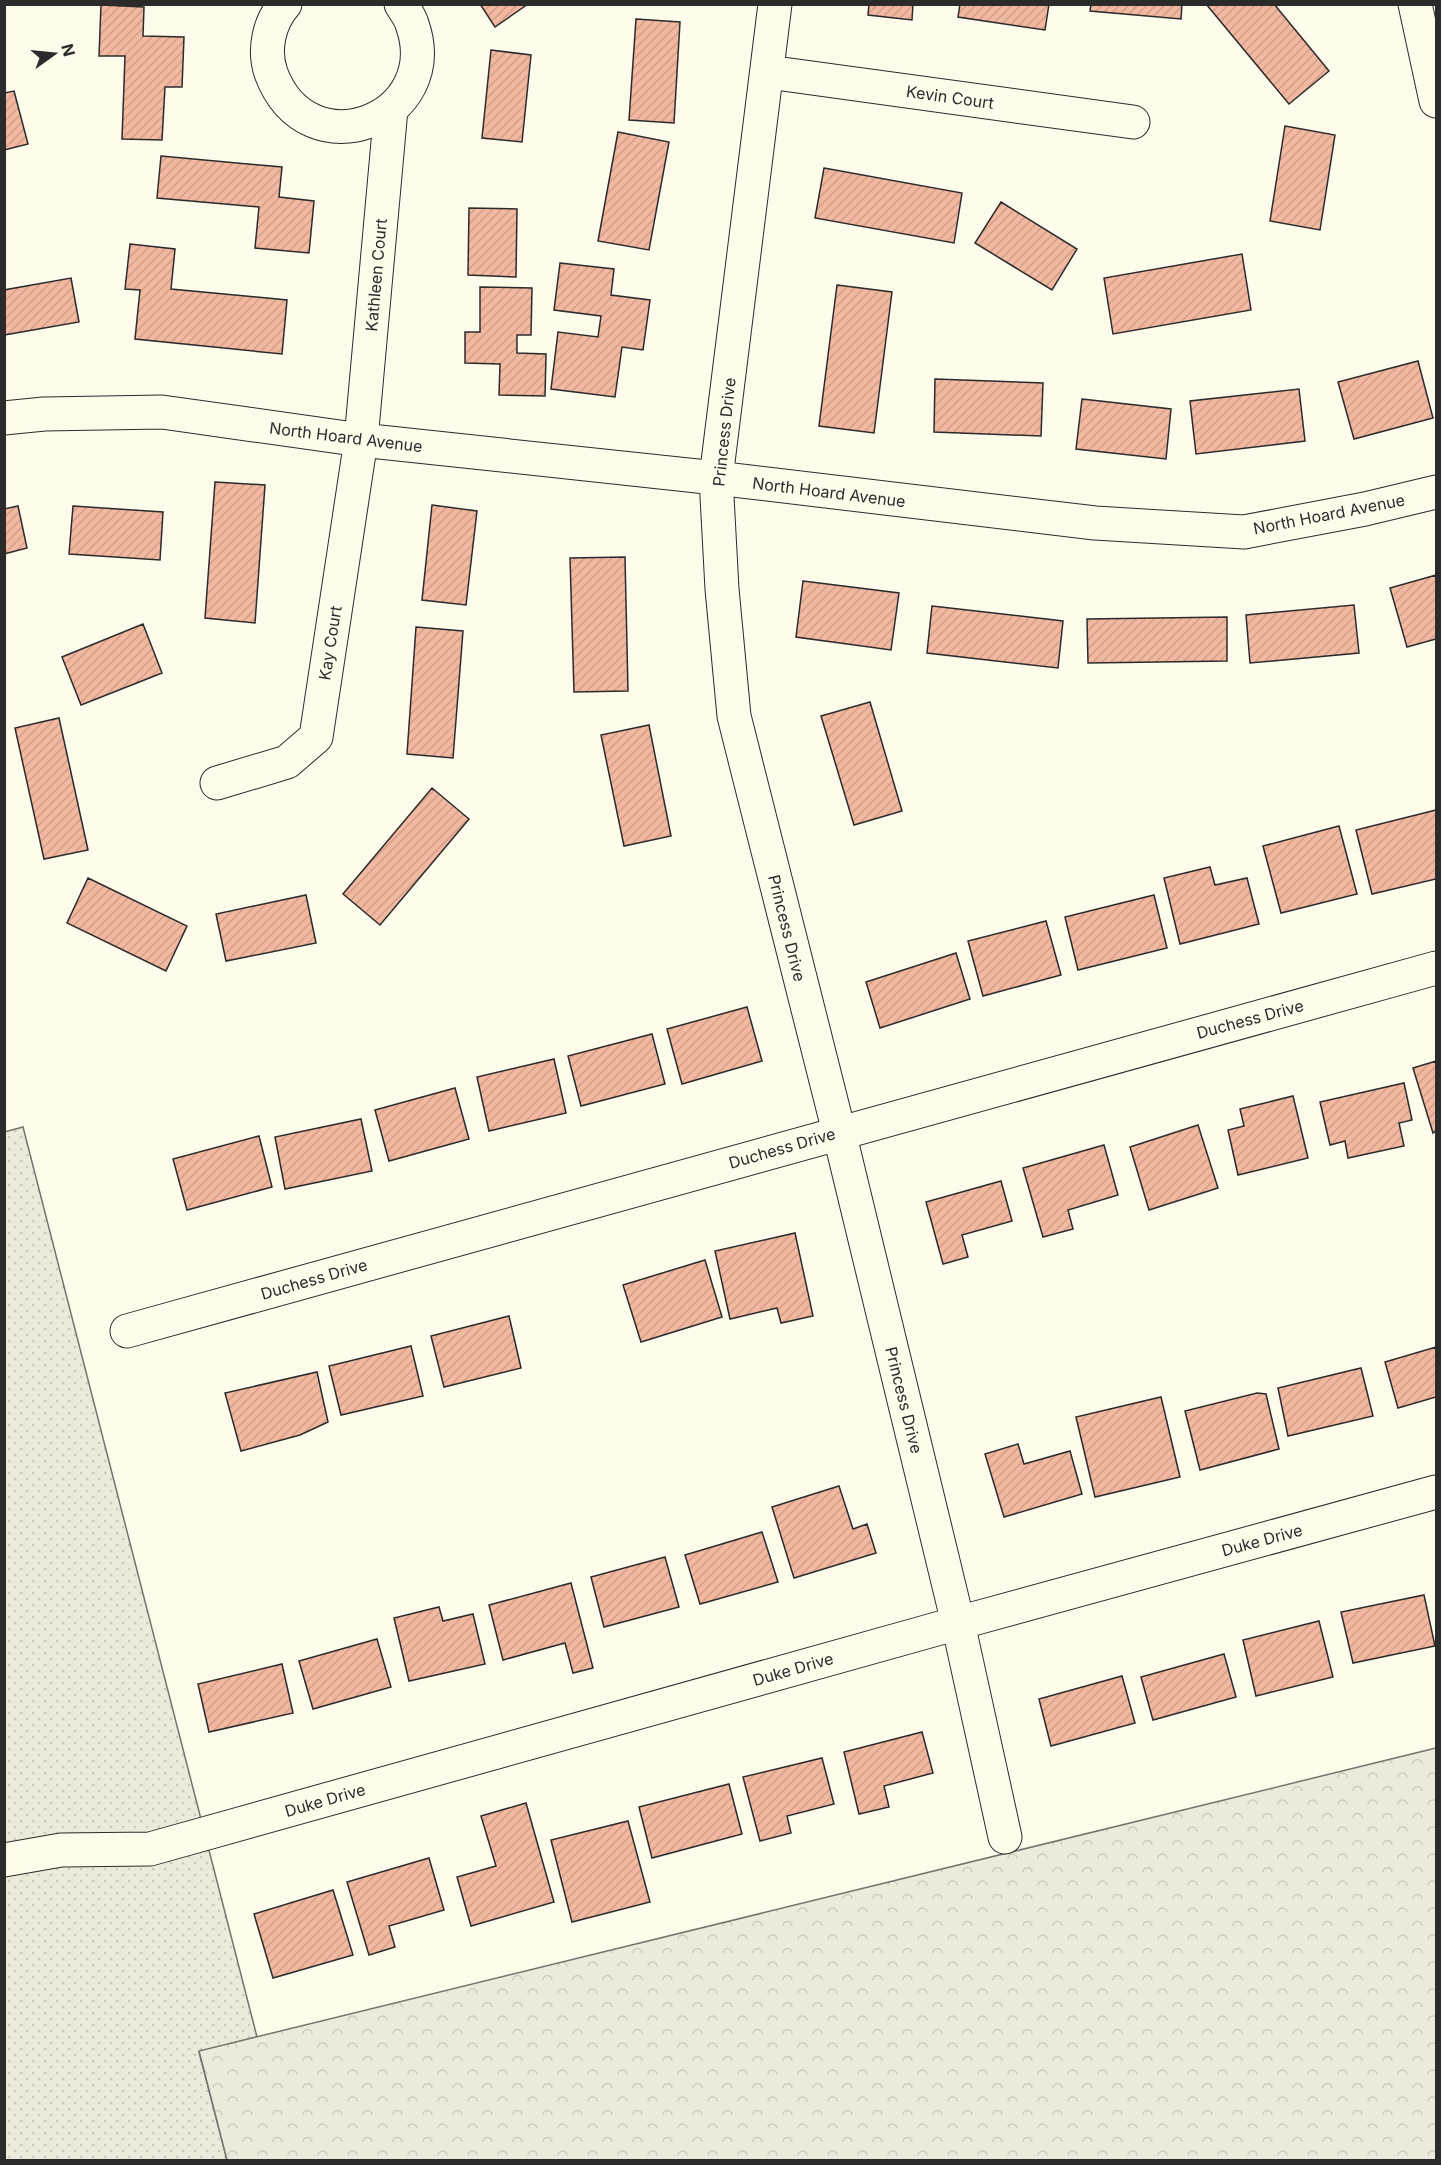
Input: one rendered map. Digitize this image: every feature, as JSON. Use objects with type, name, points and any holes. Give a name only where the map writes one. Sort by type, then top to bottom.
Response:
[{"type":"street","points":[[285,4],[277,14],[268,38],[268,65],[277,90],[294,110],[317,123],[343,128],[369,123],[391,109],[407,91],[416,70],[418,46],[412,23],[401,4]]},
{"type":"street","name":"Princess Drive","points":[[775,4],[716,478],[722,590],[734,716],[839,1132],[958,1623],[1005,1837]]},
{"type":"street","points":[[1415,4],[1437,101]]},
{"type":"street","name":"Kevin Court","points":[[768,72],[1133,122]]},
{"type":"street","name":"Kathleen Court","points":[[361,440],[391,109]]},
{"type":"street","name":"North Hoard Avenue","points":[[4,418],[44,414],[162,412],[361,440],[716,478],[1095,523],[1244,532],[1365,509],[1437,492]]},
{"type":"street","name":"Kay Court","points":[[218,783],[287,762],[316,737],[361,440]]},
{"type":"street","name":"Duchess Drive","points":[[128,1331],[1437,968]]},
{"type":"street","name":"Duke Drive","points":[[4,1860],[61,1850],[150,1849],[958,1623],[1437,1492]]},
{"type":"green space","points":[[23,1127],[257,2037],[199,2052],[227,2160],[5,2160],[4,1132]]},
{"type":"green space","points":[[1436,1748],[1436,2160],[227,2160],[199,2051]]},
{"type":"building","points":[[480,4],[528,4],[495,27]]},
{"type":"building","points":[[869,4],[913,4],[912,20],[868,15]]},
{"type":"building","points":[[960,4],[1049,4],[1045,30],[958,17]]},
{"type":"building","points":[[1091,4],[1182,4],[1181,19],[1090,11]]},
{"type":"building","points":[[1206,4],[1274,4],[1329,71],[1289,104]]},
{"type":"building","points":[[101,5],[144,7],[143,36],[184,37],[182,87],[165,87],[162,140],[122,139],[125,56],[99,56]]},
{"type":"building","points":[[636,19],[680,22],[674,123],[629,120]]},
{"type":"building","points":[[491,50],[531,55],[522,142],[482,138]]},
{"type":"building","points":[[14,91],[28,144],[4,150],[4,93]]},
{"type":"building","points":[[1285,126],[1335,135],[1320,230],[1270,221]]},
{"type":"building","points":[[618,132],[669,142],[649,250],[598,241]]},
{"type":"building","points":[[161,156],[282,167],[279,197],[314,201],[309,253],[255,248],[259,207],[157,198]]},
{"type":"building","points":[[824,168],[962,193],[954,243],[815,218]]},
{"type":"building","points":[[1001,202],[1077,249],[1052,290],[975,243]]},
{"type":"building","points":[[469,208],[517,209],[516,277],[468,275]]},
{"type":"building","points":[[130,244],[175,249],[171,289],[287,300],[282,354],[135,339],[140,290],[125,289]]},
{"type":"building","points":[[1242,254],[1251,310],[1113,334],[1104,278]]},
{"type":"building","points":[[560,263],[614,269],[611,295],[650,300],[643,350],[622,347],[615,397],[551,389],[558,332],[598,337],[601,316],[554,310]]},
{"type":"building","points":[[71,278],[79,322],[4,335],[4,290]]},
{"type":"building","points":[[837,285],[892,292],[874,433],[819,426]]},
{"type":"building","points":[[480,287],[532,288],[531,335],[517,335],[517,353],[546,354],[545,396],[499,395],[500,364],[465,363],[465,332],[480,332]]},
{"type":"building","points":[[1418,361],[1433,418],[1354,439],[1338,382]]},
{"type":"building","points":[[935,379],[1043,383],[1041,436],[934,432]]},
{"type":"building","points":[[1299,389],[1305,441],[1196,454],[1190,401]]},
{"type":"building","points":[[1082,399],[1171,409],[1166,459],[1076,449]]},
{"type":"building","points":[[215,482],[265,485],[255,623],[205,618]]},
{"type":"building","points":[[432,505],[477,511],[466,605],[422,600]]},
{"type":"building","points":[[18,506],[27,548],[4,554],[4,509]]},
{"type":"building","points":[[73,506],[163,512],[160,560],[69,554]]},
{"type":"building","points":[[625,557],[628,691],[574,692],[570,558]]},
{"type":"building","points":[[1436,575],[1436,639],[1407,647],[1390,588]]},
{"type":"building","points":[[803,581],[899,593],[891,650],[796,637]]},
{"type":"building","points":[[1354,605],[1359,653],[1250,663],[1246,615]]},
{"type":"building","points":[[932,606],[1063,621],[1058,668],[927,653]]},
{"type":"building","points":[[1227,617],[1227,661],[1088,663],[1087,619]]},
{"type":"building","points":[[143,624],[162,673],[81,705],[62,657]]},
{"type":"building","points":[[416,627],[463,631],[453,758],[407,754]]},
{"type":"building","points":[[870,702],[902,811],[854,825],[821,716]]},
{"type":"building","points":[[59,718],[88,850],[44,859],[15,728]]},
{"type":"building","points":[[649,725],[671,836],[624,846],[601,735]]},
{"type":"building","points":[[432,788],[469,819],[380,925],[343,894]]},
{"type":"building","points":[[1436,810],[1436,879],[1372,894],[1356,830]]},
{"type":"building","points":[[1339,826],[1357,894],[1281,913],[1263,846]]},
{"type":"building","points":[[1210,867],[1215,885],[1247,878],[1259,924],[1180,944],[1164,878]]},
{"type":"building","points":[[88,878],[187,926],[166,971],[67,923]]},
{"type":"building","points":[[306,895],[316,943],[226,961],[216,914]]},
{"type":"building","points":[[1154,895],[1167,948],[1078,970],[1065,917]]},
{"type":"building","points":[[1046,921],[1061,975],[983,996],[968,941]]},
{"type":"building","points":[[956,953],[970,999],[880,1028],[866,982]]},
{"type":"building","points":[[747,1007],[762,1061],[682,1084],[667,1029]]},
{"type":"building","points":[[652,1034],[665,1084],[581,1106],[568,1056]]},
{"type":"building","points":[[554,1059],[566,1113],[489,1131],[477,1077]]},
{"type":"building","points":[[1436,1061],[1436,1131],[1433,1133],[1413,1068]]},
{"type":"building","points":[[1404,1083],[1412,1120],[1399,1123],[1404,1146],[1348,1158],[1345,1141],[1330,1145],[1320,1102]]},
{"type":"building","points":[[455,1088],[469,1139],[389,1161],[375,1110]]},
{"type":"building","points":[[1293,1096],[1308,1158],[1238,1175],[1228,1130],[1244,1126],[1240,1109]]},
{"type":"building","points":[[361,1119],[372,1171],[285,1189],[275,1137]]},
{"type":"building","points":[[1198,1125],[1218,1188],[1149,1210],[1130,1147]]},
{"type":"building","points":[[259,1136],[272,1187],[187,1210],[173,1159]]},
{"type":"building","points":[[1104,1145],[1118,1195],[1068,1210],[1073,1229],[1043,1237],[1023,1168]]},
{"type":"building","points":[[1001,1181],[1012,1221],[962,1235],[968,1257],[943,1264],[926,1202]]},
{"type":"building","points":[[795,1233],[813,1316],[781,1323],[777,1308],[730,1319],[715,1251]]},
{"type":"building","points":[[705,1260],[722,1317],[641,1342],[623,1285]]},
{"type":"building","points":[[509,1316],[521,1368],[444,1387],[431,1336]]},
{"type":"building","points":[[411,1346],[423,1396],[341,1415],[329,1366]]},
{"type":"building","points":[[1436,1347],[1436,1397],[1398,1408],[1385,1362]]},
{"type":"building","points":[[1361,1368],[1373,1416],[1288,1436],[1278,1388]]},
{"type":"building","points":[[317,1372],[328,1422],[300,1435],[241,1451],[225,1393]]},
{"type":"building","points":[[1257,1393],[1266,1394],[1279,1449],[1200,1470],[1185,1411]]},
{"type":"building","points":[[1161,1397],[1180,1477],[1095,1497],[1076,1417]]},
{"type":"building","points":[[1018,1444],[1024,1464],[1070,1451],[1082,1494],[1004,1517],[985,1454]]},
{"type":"building","points":[[839,1486],[853,1529],[867,1524],[876,1553],[794,1578],[772,1507]]},
{"type":"building","points":[[762,1532],[778,1582],[700,1604],[685,1555]]},
{"type":"building","points":[[665,1557],[679,1607],[604,1627],[591,1577]]},
{"type":"building","points":[[571,1583],[593,1668],[573,1673],[565,1643],[503,1660],[489,1605]]},
{"type":"building","points":[[1424,1595],[1435,1646],[1353,1663],[1341,1612]]},
{"type":"building","points":[[439,1607],[443,1621],[473,1614],[485,1664],[409,1681],[394,1618]]},
{"type":"building","points":[[1319,1621],[1333,1677],[1256,1696],[1243,1640]]},
{"type":"building","points":[[377,1639],[391,1687],[313,1709],[299,1661]]},
{"type":"building","points":[[1224,1654],[1236,1697],[1153,1720],[1141,1677]]},
{"type":"building","points":[[282,1664],[293,1713],[209,1732],[198,1684]]},
{"type":"building","points":[[1122,1676],[1135,1723],[1051,1746],[1039,1699]]},
{"type":"building","points":[[922,1732],[933,1773],[884,1786],[889,1807],[859,1814],[844,1752]]},
{"type":"building","points":[[822,1758],[834,1804],[787,1816],[791,1833],[760,1841],[743,1777]]},
{"type":"building","points":[[729,1784],[742,1834],[652,1858],[639,1807]]},
{"type":"building","points":[[526,1803],[554,1902],[471,1926],[457,1877],[496,1866],[481,1816]]},
{"type":"building","points":[[628,1821],[650,1902],[572,1922],[551,1840]]},
{"type":"building","points":[[429,1858],[444,1910],[389,1926],[395,1947],[369,1955],[347,1882]]},
{"type":"building","points":[[333,1890],[353,1955],[273,1978],[254,1914]]}]
